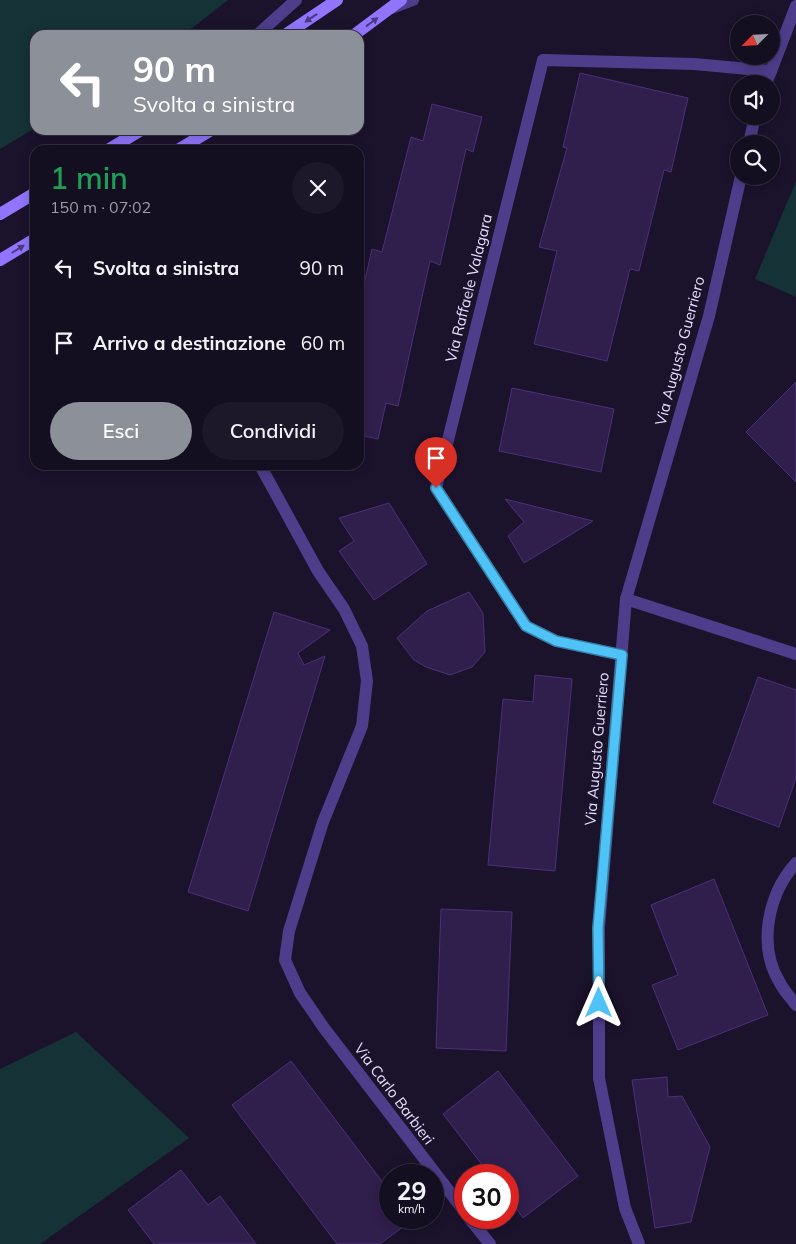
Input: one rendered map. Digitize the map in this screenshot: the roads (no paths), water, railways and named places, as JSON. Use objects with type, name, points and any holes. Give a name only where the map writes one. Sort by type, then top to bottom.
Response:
[{"type":"main road","points":[[292,30],[337,0]]},
{"type":"main road","points":[[361,30],[401,0]]},
{"type":"main road","points":[[116,145],[133,135]]},
{"type":"main road","points":[[186,145],[203,135]]},
{"type":"main road","points":[[0,214],[30,196]]},
{"type":"main road","points":[[0,260],[30,242]]},
{"type":"street","points":[[263,30],[296,0]]},
{"type":"street","points":[[390,9],[413,0]]},
{"type":"street","points":[[769,75],[796,6]]},
{"type":"street","name":"Via Raffaele Valagara","points":[[622,655],[556,641],[526,626],[436,488],[543,60],[694,64],[771,71]]},
{"type":"street","name":"Via Augusto Guerriero","points":[[639,1244],[625,1208],[599,1078],[598,928],[626,599],[709,316],[739,185]]},
{"type":"street","name":"Via Carlo Barbieri","points":[[263,470],[304,546],[344,610],[362,646],[367,681],[362,726],[324,822],[289,930],[285,960],[300,993],[330,1036],[454,1198]]},
{"type":"street","points":[[626,599],[796,654]]},
{"type":"street","points":[[796,863],[783,878],[770,911],[768,947],[779,982],[796,1005]]},
{"type":"street","points":[[478,1229],[490,1244]]}]
